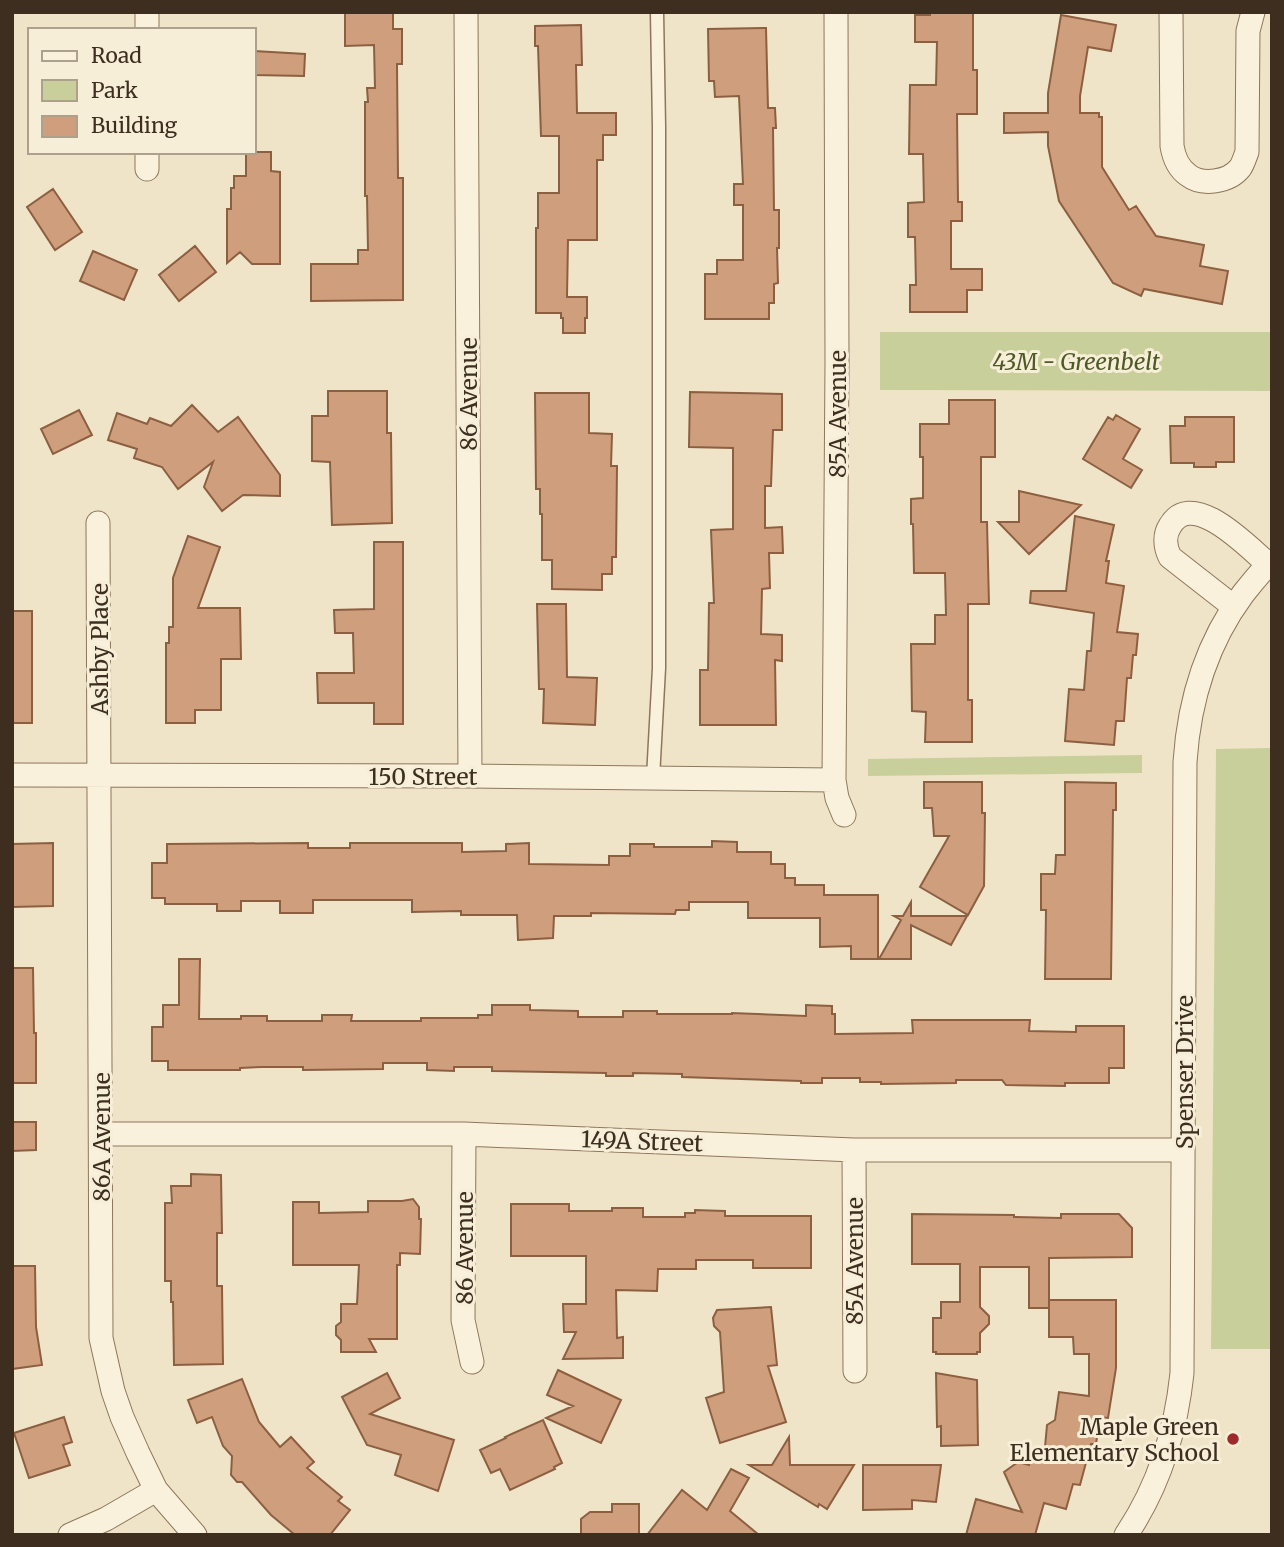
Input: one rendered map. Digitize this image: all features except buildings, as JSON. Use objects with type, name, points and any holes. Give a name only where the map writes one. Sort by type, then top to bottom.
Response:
[{"type":"street","name":"86 Avenue","points":[[466,12],[470,776]]},
{"type":"street","name":"85A Avenue","points":[[836,12],[834,780],[837,798],[845,815]]},
{"type":"street","points":[[1171,12],[1172,146],[1177,163],[1187,175],[1206,181],[1223,179],[1233,174],[1239,169],[1247,152],[1248,31],[1253,12]]},
{"type":"street","name":"Spenser Drive","points":[[1126,1535],[1151,1493],[1163,1465],[1180,1389],[1186,744],[1199,679],[1212,645],[1234,607],[1270,563],[1219,523],[1201,514],[1183,514],[1170,525],[1166,541],[1167,552],[1234,607]]},
{"type":"street","name":"Ashby Place","points":[[98,523],[99,775]]},
{"type":"street","name":"150 Street","points":[[12,775],[834,780]]},
{"type":"street","name":"86A Avenue","points":[[99,775],[101,1338],[122,1417],[156,1490]]},
{"type":"street","name":"149A Street","points":[[101,1134],[464,1135],[854,1150],[1183,1150]]},
{"type":"street","name":"86 Avenue","points":[[464,1135],[463,1320],[472,1362]]},
{"type":"street","name":"85A Avenue","points":[[854,1150],[855,1371]]},
{"type":"street","points":[[70,1535],[106,1519],[156,1490],[195,1535]]},
{"type":"lane","points":[[653,778],[659,668],[657,12]]},
{"type":"green space","name":"43M - Greenbelt","points":[[880,332],[1272,332],[1272,391],[880,390]]},
{"type":"green space","points":[[1272,748],[1272,1349],[1211,1349],[1216,749]]},
{"type":"green space","points":[[1142,755],[1142,773],[868,776],[868,759]]},
{"type":"place","name":"Maple Green Elementary School","points":[[1233,1439]]}]
